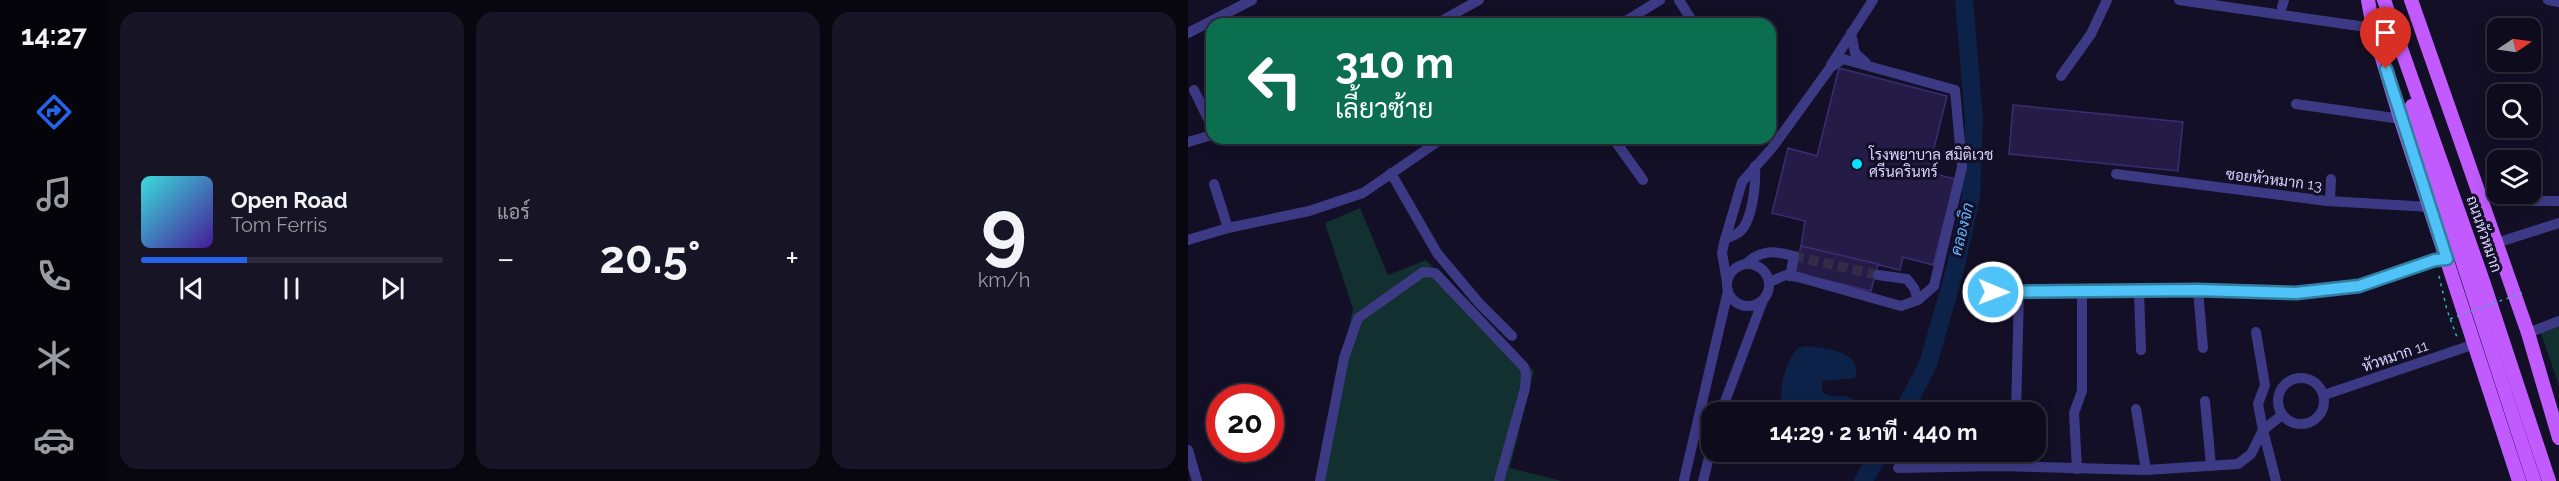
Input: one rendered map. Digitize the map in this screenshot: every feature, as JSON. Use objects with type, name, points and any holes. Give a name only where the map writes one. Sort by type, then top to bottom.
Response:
[{"type":"main road","points":[[2368,0],[2373,28],[2430,207],[2441,260],[2475,344],[2519,481]]},
{"type":"main road","name":"ถนนหัวหมาก","points":[[2384,0],[2483,281],[2548,481]]},
{"type":"main road","name":"ถนนหัวหมาก","points":[[2411,0],[2528,333],[2559,438]]},
{"type":"main road","points":[[2402,51],[2405,78],[2418,128],[2534,481]]},
{"type":"street","points":[[1217,18],[1252,0]]},
{"type":"street","points":[[1447,18],[1479,0]]},
{"type":"street","points":[[1631,18],[1660,0]]},
{"type":"street","points":[[1679,0],[1690,18]]},
{"type":"street","points":[[1776,144],[1830,68],[1873,0]]},
{"type":"street","points":[[2061,76],[2091,34],[2107,0]]},
{"type":"street","points":[[2179,0],[2373,28]]},
{"type":"street","points":[[2548,0],[2559,2]]},
{"type":"street","points":[[1188,33],[1206,24]]},
{"type":"street","points":[[1851,33],[1855,53],[1870,65]]},
{"type":"street","points":[[1769,282],[1778,277],[1790,276],[1901,306],[1918,300],[1934,286],[1938,274],[1962,167],[1955,90],[1843,59],[1830,68]]},
{"type":"street","points":[[1194,90],[1206,115]]},
{"type":"street","points":[[2296,104],[2401,119]]},
{"type":"street","points":[[1188,142],[1206,137]]},
{"type":"street","points":[[1188,240],[1228,228],[1309,211],[1363,193],[1434,144]]},
{"type":"street","points":[[1617,144],[1643,180]]},
{"type":"street","points":[[1763,300],[1750,306],[1736,302],[1728,286],[1722,253],[1742,182],[1776,144]]},
{"type":"street","points":[[1725,239],[1739,233],[1744,226],[1756,185],[1755,166]]},
{"type":"street","points":[[1391,173],[1437,253],[1479,303],[1512,336]]},
{"type":"street","name":"ซอยหัวหมาก 13","points":[[2116,174],[2241,192],[2330,201],[2430,207]]},
{"type":"street","points":[[2330,201],[2331,179]]},
{"type":"street","points":[[1214,184],[1228,228]]},
{"type":"street","points":[[2541,201],[2559,201]]},
{"type":"street","points":[[2496,243],[2559,223]]},
{"type":"street","points":[[1698,481],[1692,478],[1683,480],[1728,286],[1734,269],[1746,264],[1755,255],[1767,251],[1794,256],[1790,276]]},
{"type":"street","points":[[1993,292],[2198,290],[2296,293],[2359,286],[2441,260]]},
{"type":"street","points":[[1725,402],[1763,300],[1767,295],[1769,282],[1767,276],[1759,266],[1746,264]]},
{"type":"street","points":[[1320,481],[1344,358],[1358,318],[1423,272],[1435,273],[1524,367],[1525,388],[1499,481]]},
{"type":"street","points":[[1878,275],[1907,279],[1914,288],[1918,300]]},
{"type":"street","points":[[2198,290],[2203,348]]},
{"type":"street","points":[[2077,469],[2074,413],[2082,391],[2082,291]]},
{"type":"street","points":[[2016,402],[2019,292]]},
{"type":"street","points":[[2139,292],[2141,350]]},
{"type":"street","points":[[2528,333],[2559,321]]},
{"type":"street","points":[[2256,332],[2265,385],[2258,404],[2276,481]]},
{"type":"street","name":"หัวหมาก 11","points":[[2324,395],[2475,344]]},
{"type":"street","points":[[2294,378],[2309,379],[2321,388],[2324,395],[2323,410],[2312,422],[2296,424],[2282,415],[2277,401],[2279,394],[2282,387],[2294,378]]},
{"type":"street","points":[[2205,401],[2211,466]]},
{"type":"street","points":[[2136,408],[2146,470]]},
{"type":"street","points":[[1898,468],[2000,466],[2146,470],[2238,464],[2251,454],[2263,429],[2282,415]]},
{"type":"street","points":[[1188,450],[1197,481]]},
{"type":"street","points":[[1703,481],[1708,462]]},
{"type":"street","points":[[1999,462],[2000,466]]},
{"type":"path","points":[[2441,260],[2453,328]]},
{"type":"path","points":[[2450,319],[2522,292]]},
{"type":"green space","points":[[1360,208],[1388,275],[1426,260],[1534,371],[1510,468],[1562,481],[1315,481],[1353,309],[1325,223]]},
{"type":"green space","points":[[2559,326],[2559,386],[2541,333]]},
{"type":"water","points":[[1806,346],[1832,350],[1854,362],[1855,378],[1822,381],[1822,392],[1828,395],[1849,397],[1855,402],[1781,402],[1782,384],[1786,369],[1798,348]]},
{"type":"building","name":"โรงพยาบาล สมิติเวช ศรีนครินทร์","points":[[1839,68],[1947,96],[1928,172],[1955,179],[1933,265],[1903,257],[1900,270],[1801,246],[1805,221],[1772,213],[1788,148],[1817,156]]},
{"type":"building","points":[[2013,105],[2183,122],[2178,171],[2009,154]]},
{"type":"building","points":[[1801,246],[1878,264],[1871,291],[1795,273]]},
{"type":"waterway","name":"คลองจิก","points":[[1908,402],[1928,364],[1955,270],[1971,197],[1974,120],[1964,0]]},
{"type":"waterway","name":"คลองจิก","points":[[1863,481],[1875,462]]},
{"type":"tunnel","points":[[1794,256],[1878,275]]},
{"type":"place","name":"โรงพยาบาล สมิติเวช ศรีนครินทร์","points":[[1857,164]]},
{"type":"route","points":[[1993,292],[2198,290],[2296,293],[2359,286],[2435,260],[2447,259],[2386,69]]}]
